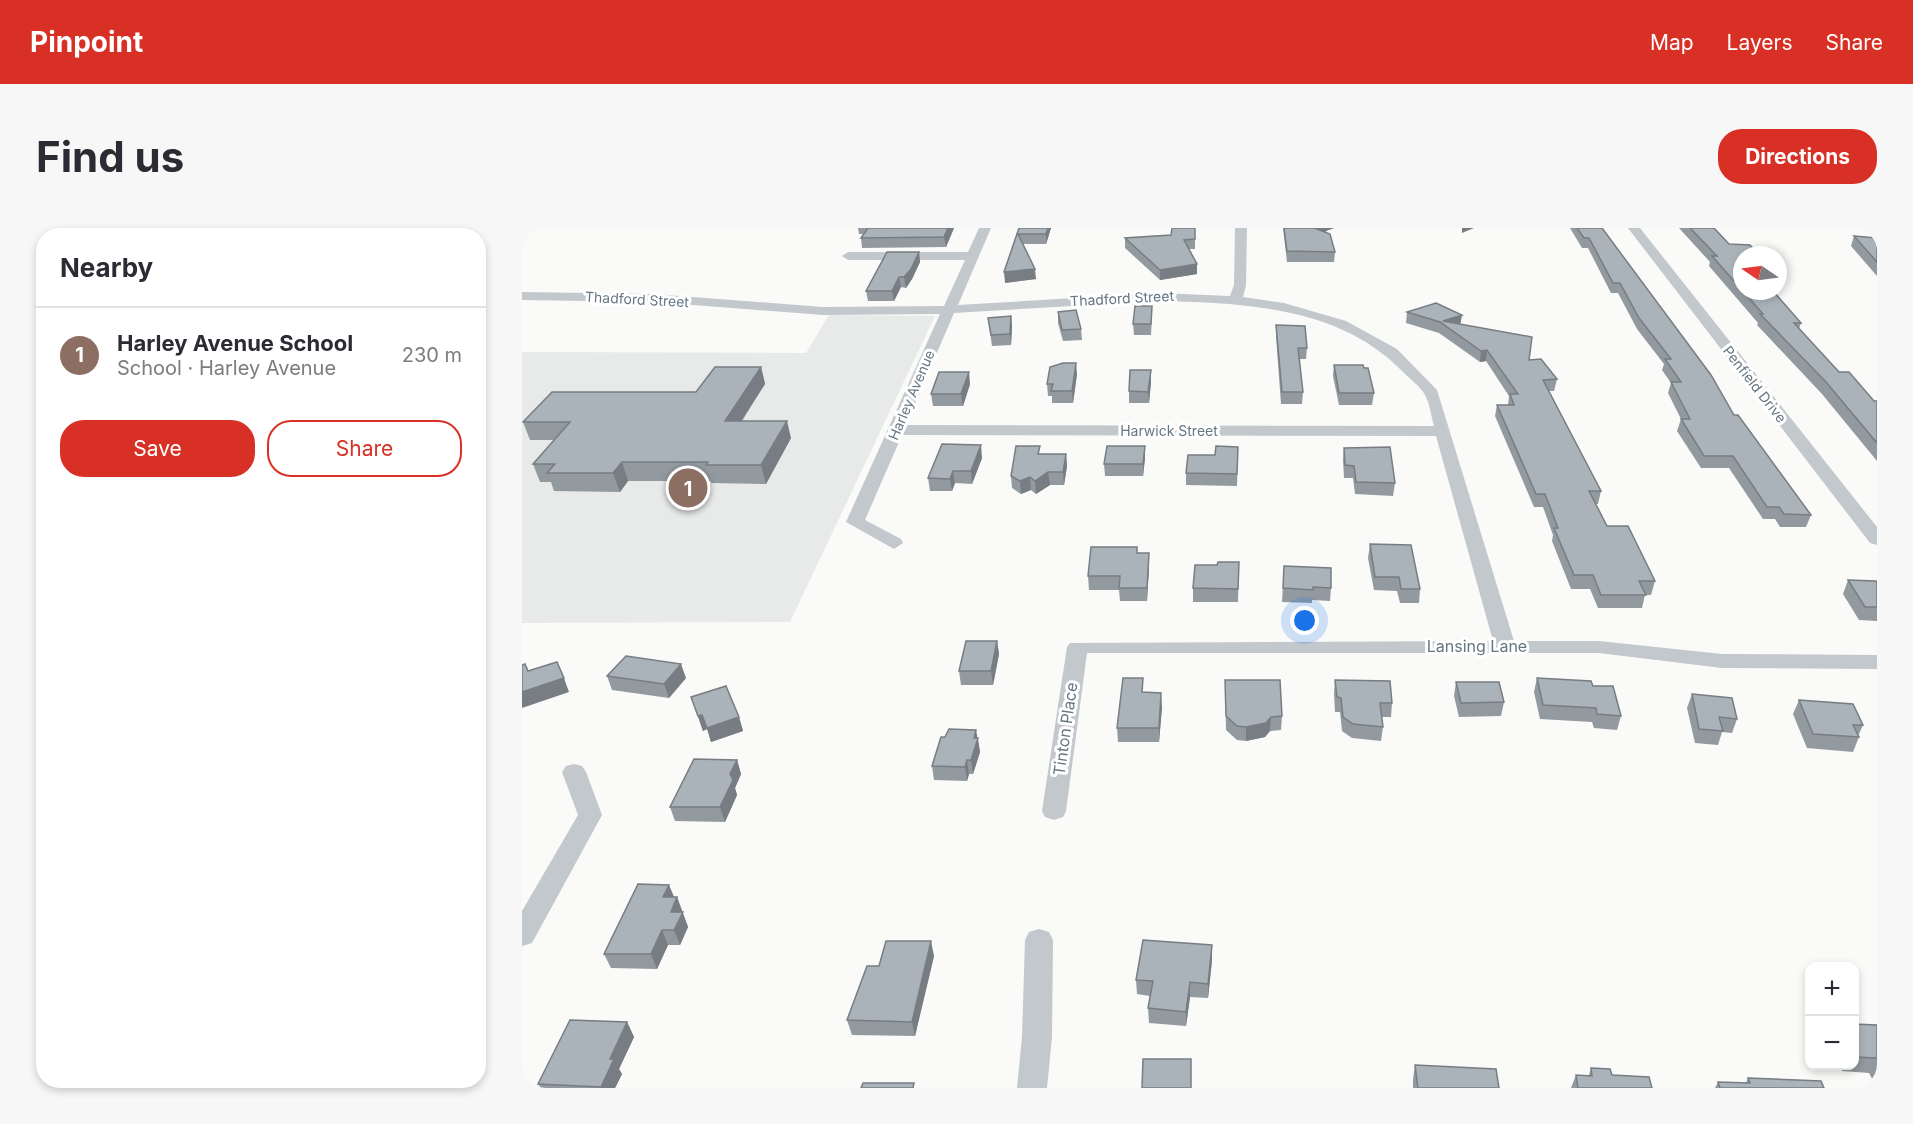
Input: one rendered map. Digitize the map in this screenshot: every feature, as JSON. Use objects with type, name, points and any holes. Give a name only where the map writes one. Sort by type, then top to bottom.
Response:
[{"type":"street","name":"Harley Avenue","points":[[894,543],[855,522],[985,228]]},
{"type":"street","points":[[1236,299],[1240,285],[1241,228]]},
{"type":"street","name":"Penfield Drive","points":[[1634,228],[1877,539]]},
{"type":"street","points":[[848,256],[973,256]]},
{"type":"street","name":"Thadford Street","points":[[522,296],[656,298],[823,311],[947,310],[1146,295],[1236,299],[1278,307],[1331,322],[1366,336],[1394,352],[1416,371],[1432,393],[1505,646]]},
{"type":"street","name":"Harwick Street","points":[[897,430],[1442,431]]},
{"type":"street","name":"Lansing Lane","points":[[1077,647],[1599,647],[1722,661],[1877,662]]},
{"type":"street","name":"Tinton Place","points":[[1053,811],[1077,647]]},
{"type":"street","points":[[522,935],[590,814],[574,772]]},
{"type":"street","points":[[1032,1088],[1037,1037],[1039,940]]},
{"type":"shaded area","points":[[829,315],[935,316],[790,622],[522,623],[522,352],[806,353]]},
{"type":"building","points":[[868,228],[948,228],[944,237],[861,238]]},
{"type":"building","points":[[1019,228],[1048,228],[1046,234],[1018,234],[1035,269],[1004,272]]},
{"type":"building","points":[[1172,228],[1195,228],[1195,239],[1184,240],[1197,264],[1160,270],[1125,238],[1171,235]]},
{"type":"building","points":[[1284,228],[1320,228],[1317,229],[1330,234],[1335,252],[1287,251]]},
{"type":"building","points":[[1577,228],[1602,228],[1711,375],[1734,415],[1738,415],[1811,515],[1784,514],[1779,507],[1767,507],[1733,456],[1704,456],[1681,419],[1690,419],[1671,382],[1681,382],[1665,359],[1671,359],[1639,318],[1620,283],[1613,283],[1589,238],[1584,238]]},
{"type":"building","points":[[1690,228],[1714,228],[1729,244],[1751,246],[1733,246],[1733,280],[1712,256],[1717,256]]},
{"type":"building","points":[[1854,236],[1877,238],[1877,262]]},
{"type":"building","points":[[887,252],[919,252],[911,269],[904,277],[899,277],[892,291],[866,291]]},
{"type":"building","points":[[1751,300],[1781,300],[1801,323],[1794,323],[1839,372],[1849,372],[1874,401],[1877,401],[1877,443],[1826,382],[1760,314],[1763,314]]},
{"type":"building","points":[[1436,303],[1462,315],[1443,321],[1532,337],[1529,360],[1541,359],[1557,379],[1543,380],[1601,491],[1589,491],[1607,526],[1628,526],[1655,581],[1639,581],[1646,595],[1601,595],[1593,575],[1574,575],[1554,528],[1558,528],[1545,494],[1536,494],[1497,405],[1514,405],[1510,394],[1518,394],[1487,350],[1481,351],[1440,322],[1407,312]]},
{"type":"building","points":[[1135,306],[1152,306],[1151,324],[1133,324]]},
{"type":"building","points":[[1076,310],[1081,329],[1062,330],[1058,312]]},
{"type":"building","points":[[1011,316],[1010,334],[991,335],[988,318]]},
{"type":"building","points":[[1276,325],[1305,326],[1307,348],[1298,348],[1303,392],[1282,392]]},
{"type":"building","points":[[1063,363],[1076,363],[1072,391],[1051,391],[1053,384],[1047,384],[1050,367]]},
{"type":"building","points":[[1334,365],[1363,365],[1364,368],[1368,368],[1374,393],[1339,393]]},
{"type":"building","points":[[715,367],[761,367],[725,421],[787,421],[761,465],[706,465],[708,462],[622,462],[613,473],[547,473],[555,464],[533,464],[570,422],[523,422],[552,392],[696,392]]},
{"type":"building","points":[[1130,370],[1151,370],[1148,392],[1129,391]]},
{"type":"building","points":[[939,372],[969,372],[961,394],[931,394]]},
{"type":"building","points":[[942,444],[981,445],[971,471],[953,471],[950,479],[928,478]]},
{"type":"building","points":[[1016,446],[1040,446],[1038,454],[1066,454],[1063,472],[1048,472],[1035,481],[1030,477],[1020,481],[1011,476]]},
{"type":"building","points":[[1107,446],[1145,446],[1143,464],[1104,464]]},
{"type":"building","points":[[1216,446],[1238,447],[1237,474],[1186,473],[1188,455],[1215,455]]},
{"type":"building","points":[[1390,447],[1395,483],[1356,482],[1354,466],[1345,465],[1344,448]]},
{"type":"building","points":[[1370,544],[1411,545],[1420,589],[1401,589],[1399,577],[1375,577]]},
{"type":"building","points":[[1091,547],[1137,547],[1137,553],[1149,553],[1147,588],[1119,588],[1120,576],[1088,576]]},
{"type":"building","points":[[1218,562],[1239,562],[1238,589],[1193,588],[1195,565],[1217,565]]},
{"type":"building","points":[[1284,566],[1331,568],[1331,588],[1313,587],[1313,590],[1283,588]]},
{"type":"building","points":[[1848,580],[1876,581],[1877,607],[1865,607]]},
{"type":"building","points":[[966,641],[997,641],[991,671],[959,671]]},
{"type":"building","points":[[626,656],[681,664],[664,684],[607,676]]},
{"type":"building","points":[[557,662],[564,678],[522,692],[522,665],[525,664],[528,671]]},
{"type":"building","points":[[1123,678],[1143,678],[1142,692],[1161,693],[1159,728],[1117,728]]},
{"type":"building","points":[[1537,678],[1591,681],[1593,686],[1613,686],[1621,716],[1597,714],[1596,708],[1543,705]]},
{"type":"building","points":[[1225,680],[1280,680],[1282,716],[1271,717],[1266,723],[1246,727],[1237,726],[1226,716]]},
{"type":"building","points":[[1335,680],[1390,681],[1392,703],[1380,703],[1383,727],[1353,724],[1343,717],[1341,698],[1337,697]]},
{"type":"building","points":[[1456,682],[1499,682],[1504,702],[1461,703]]},
{"type":"building","points":[[726,686],[739,717],[707,728],[702,715],[698,716],[691,697]]},
{"type":"building","points":[[1692,694],[1732,698],[1737,719],[1719,717],[1723,731],[1699,729]]},
{"type":"building","points":[[1799,700],[1853,704],[1863,725],[1853,725],[1859,737],[1813,734]]},
{"type":"building","points":[[949,729],[976,730],[974,738],[978,738],[971,760],[967,760],[965,767],[932,766],[941,737],[945,737]]},
{"type":"building","points":[[694,759],[737,760],[730,774],[733,780],[720,807],[670,807]]},
{"type":"building","points":[[638,884],[669,885],[663,897],[677,897],[671,912],[683,912],[674,930],[662,930],[651,954],[604,954]]},
{"type":"building","points":[[1143,940],[1212,945],[1208,984],[1190,982],[1186,1012],[1148,1008],[1153,981],[1136,980]]},
{"type":"building","points":[[886,941],[931,941],[912,1022],[847,1020],[867,966],[879,966]]},
{"type":"building","points":[[570,1020],[627,1022],[610,1059],[614,1059],[601,1087],[538,1084]]},
{"type":"building","points":[[1859,1024],[1877,1025],[1877,1058],[1859,1057]]},
{"type":"building","points":[[1143,1059],[1191,1059],[1191,1088],[1142,1088]]},
{"type":"building","points":[[1415,1065],[1496,1069],[1499,1088],[1418,1088]]},
{"type":"building","points":[[1591,1068],[1610,1069],[1612,1075],[1649,1077],[1652,1088],[1578,1088],[1576,1075],[1592,1076]]},
{"type":"building","points":[[1748,1078],[1821,1081],[1824,1088],[1720,1088],[1718,1082],[1750,1083]]},
{"type":"building","points":[[863,1083],[914,1083],[913,1088],[861,1088]]},
{"type":"place","name":"Harley Avenue School","points":[[688,488]]}]
